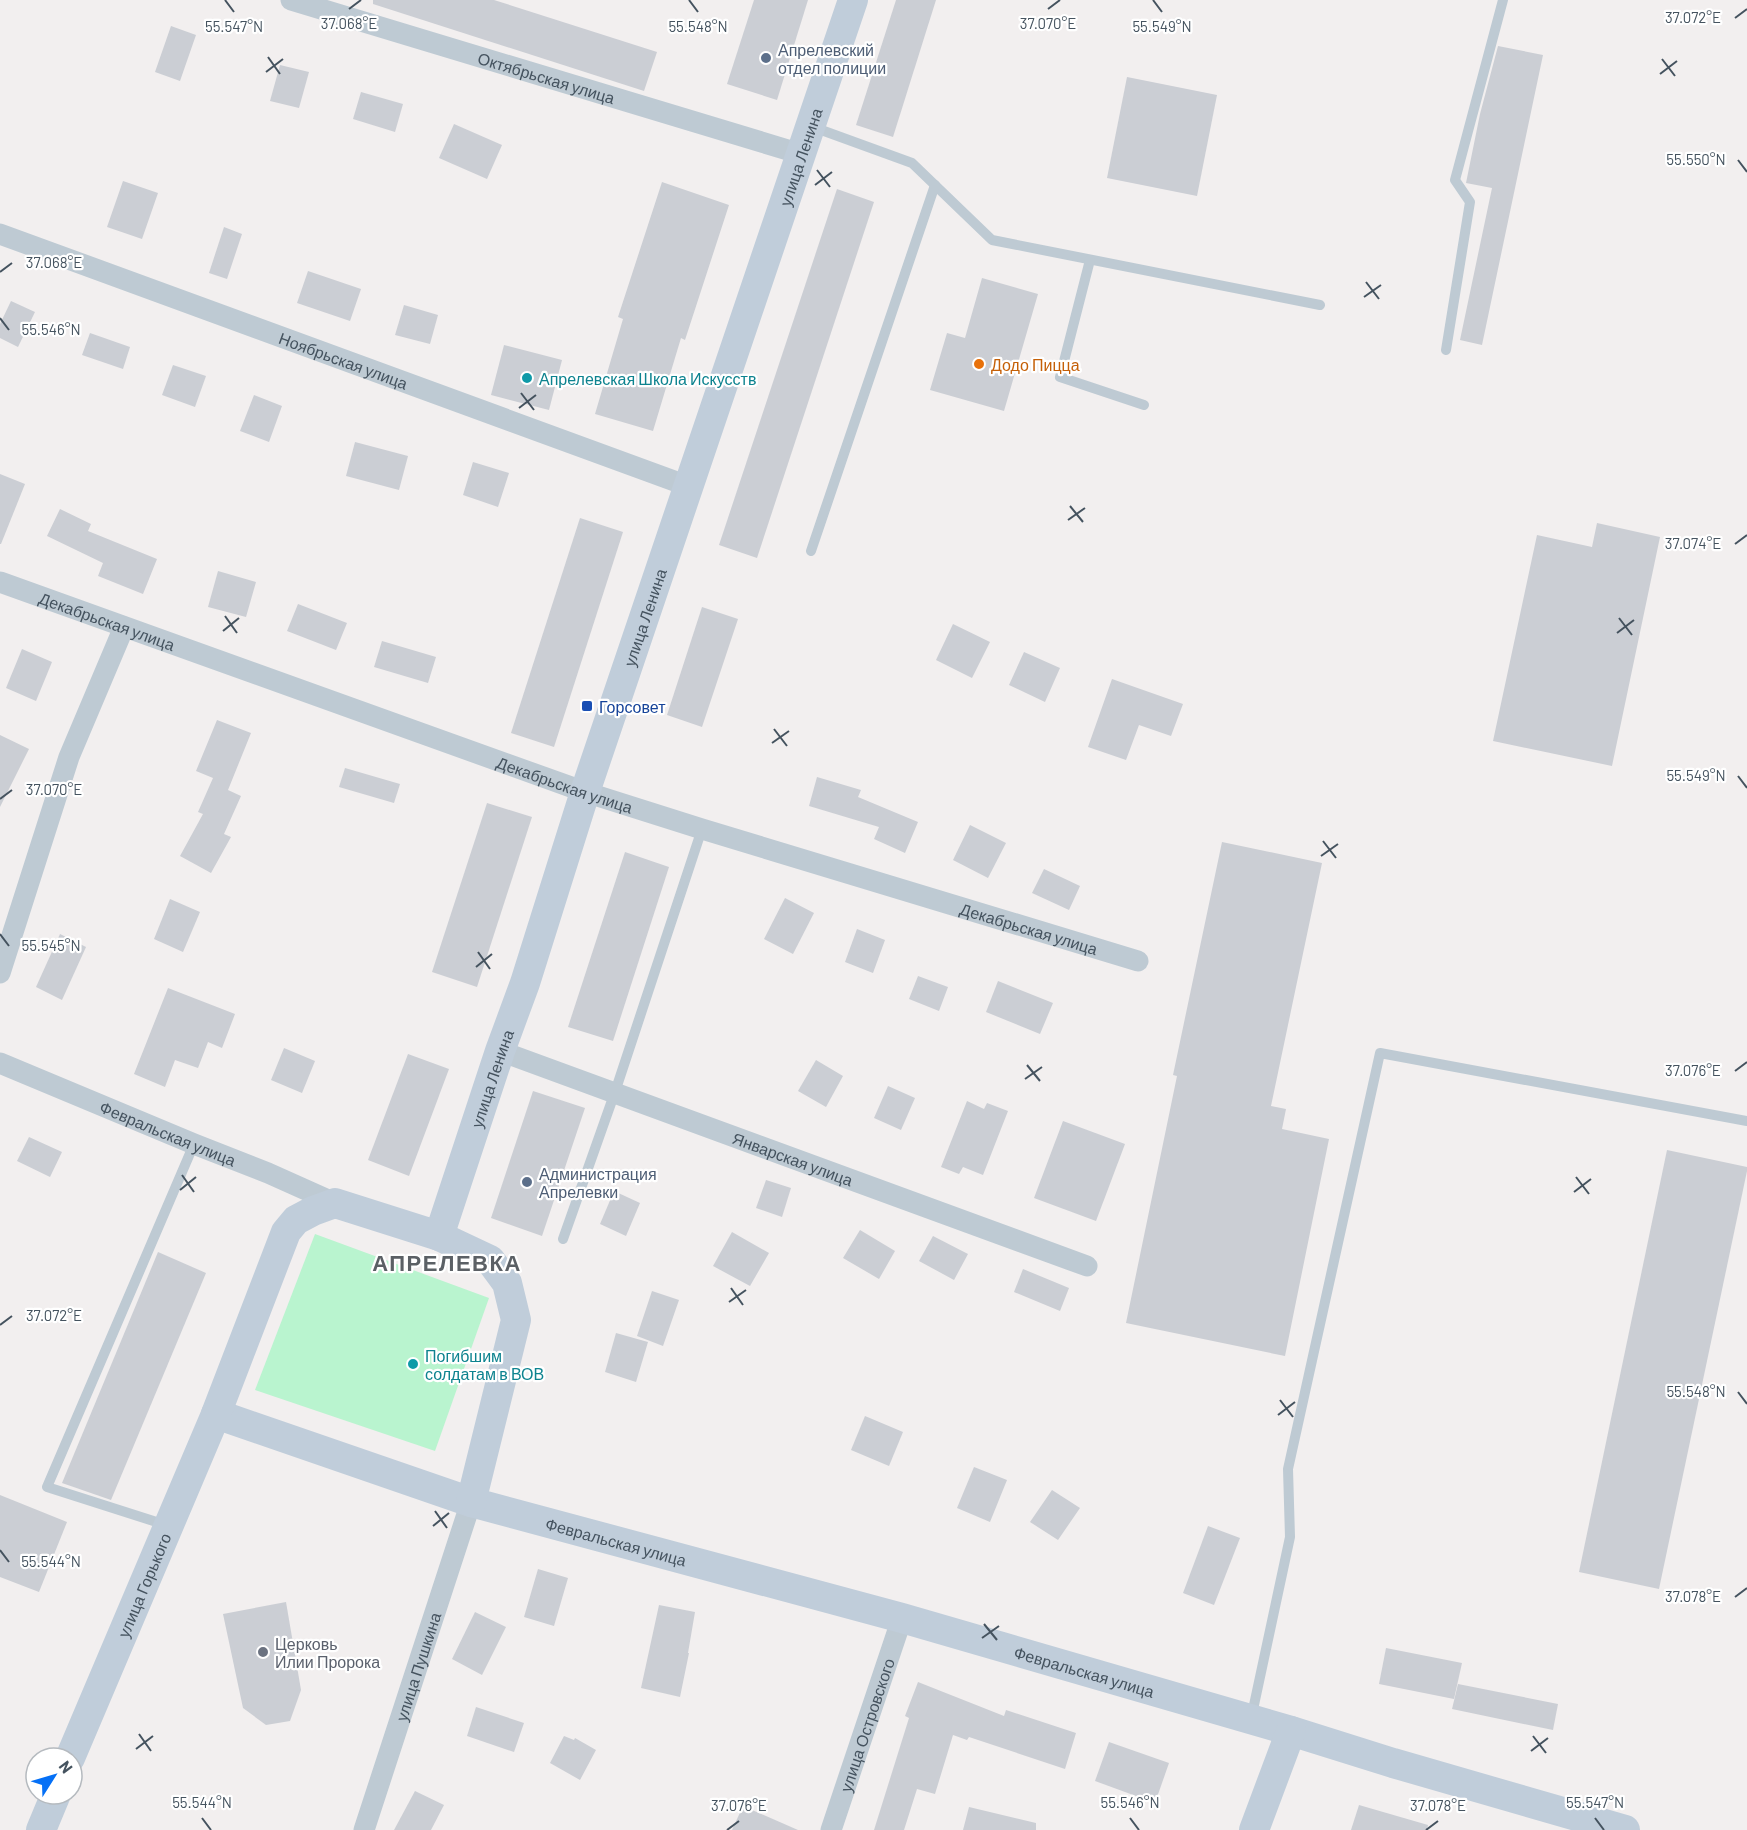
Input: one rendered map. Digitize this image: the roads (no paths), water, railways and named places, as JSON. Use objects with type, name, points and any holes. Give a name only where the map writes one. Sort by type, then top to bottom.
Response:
[{"type":"main road","name":"улица Ленина","points":[[439,1236],[525,983],[585,792],[853,0]]},
{"type":"main road","points":[[335,1203],[439,1236],[490,1260],[507,1283],[516,1320],[471,1502]]},
{"type":"main road","name":"улица Горького","points":[[75,1746],[216,1414],[286,1232],[296,1220],[335,1203]]},
{"type":"main road","name":"Февральская улица","points":[[216,1414],[471,1502],[902,1618],[1624,1830]]},
{"type":"main road","points":[[1254,1830],[1291,1731]]},
{"type":"main road","points":[[41,1830],[51,1806]]},
{"type":"street","name":"Октябрьская улица","points":[[291,0],[806,140]]},
{"type":"street","name":"Ноябрьская улица","points":[[0,234],[688,486]]},
{"type":"street","name":"Декабрьская улица","points":[[0,582],[585,792],[702,830],[1138,961]]},
{"type":"street","points":[[0,973],[69,757],[124,627]]},
{"type":"street","name":"Январская улица","points":[[500,1051],[1087,1266]]},
{"type":"street","name":"Февральская улица","points":[[2,1068],[268,1173],[335,1203]]},
{"type":"street","name":"улица Пушкина","points":[[364,1830],[471,1502]]},
{"type":"street","name":"улица Островского","points":[[831,1830],[902,1618]]},
{"type":"lane","points":[[1446,350],[1470,202],[1455,180],[1503,0]]},
{"type":"lane","points":[[806,140],[912,163],[992,240],[1320,305]]},
{"type":"lane","points":[[811,551],[935,185]]},
{"type":"lane","points":[[1090,260],[1060,377],[1144,405]]},
{"type":"lane","points":[[563,1239],[615,1092],[702,830]]},
{"type":"lane","points":[[1251,1719],[1290,1537],[1288,1469],[1380,1053],[1747,1121]]},
{"type":"lane","points":[[169,1526],[47,1487],[194,1144]]},
{"type":"place","name":"Апрелевский отдел полиции","points":[[766,58]]},
{"type":"place","name":"Додо Пицца","points":[[979,364]]},
{"type":"place","name":"Апрелевская Школа Искусств","points":[[527,378]]},
{"type":"place","name":"Горсовет","points":[[587,706]]},
{"type":"place","name":"Администрация Апрелевки","points":[[527,1182]]},
{"type":"place","name":"Погибшим солдатам в ВОВ","points":[[413,1364]]},
{"type":"place","name":"Церковь Илии Пророка","points":[[263,1652]]},
{"type":"district","name":"АПРЕЛЕВКА","points":[[447,1262]]}]
